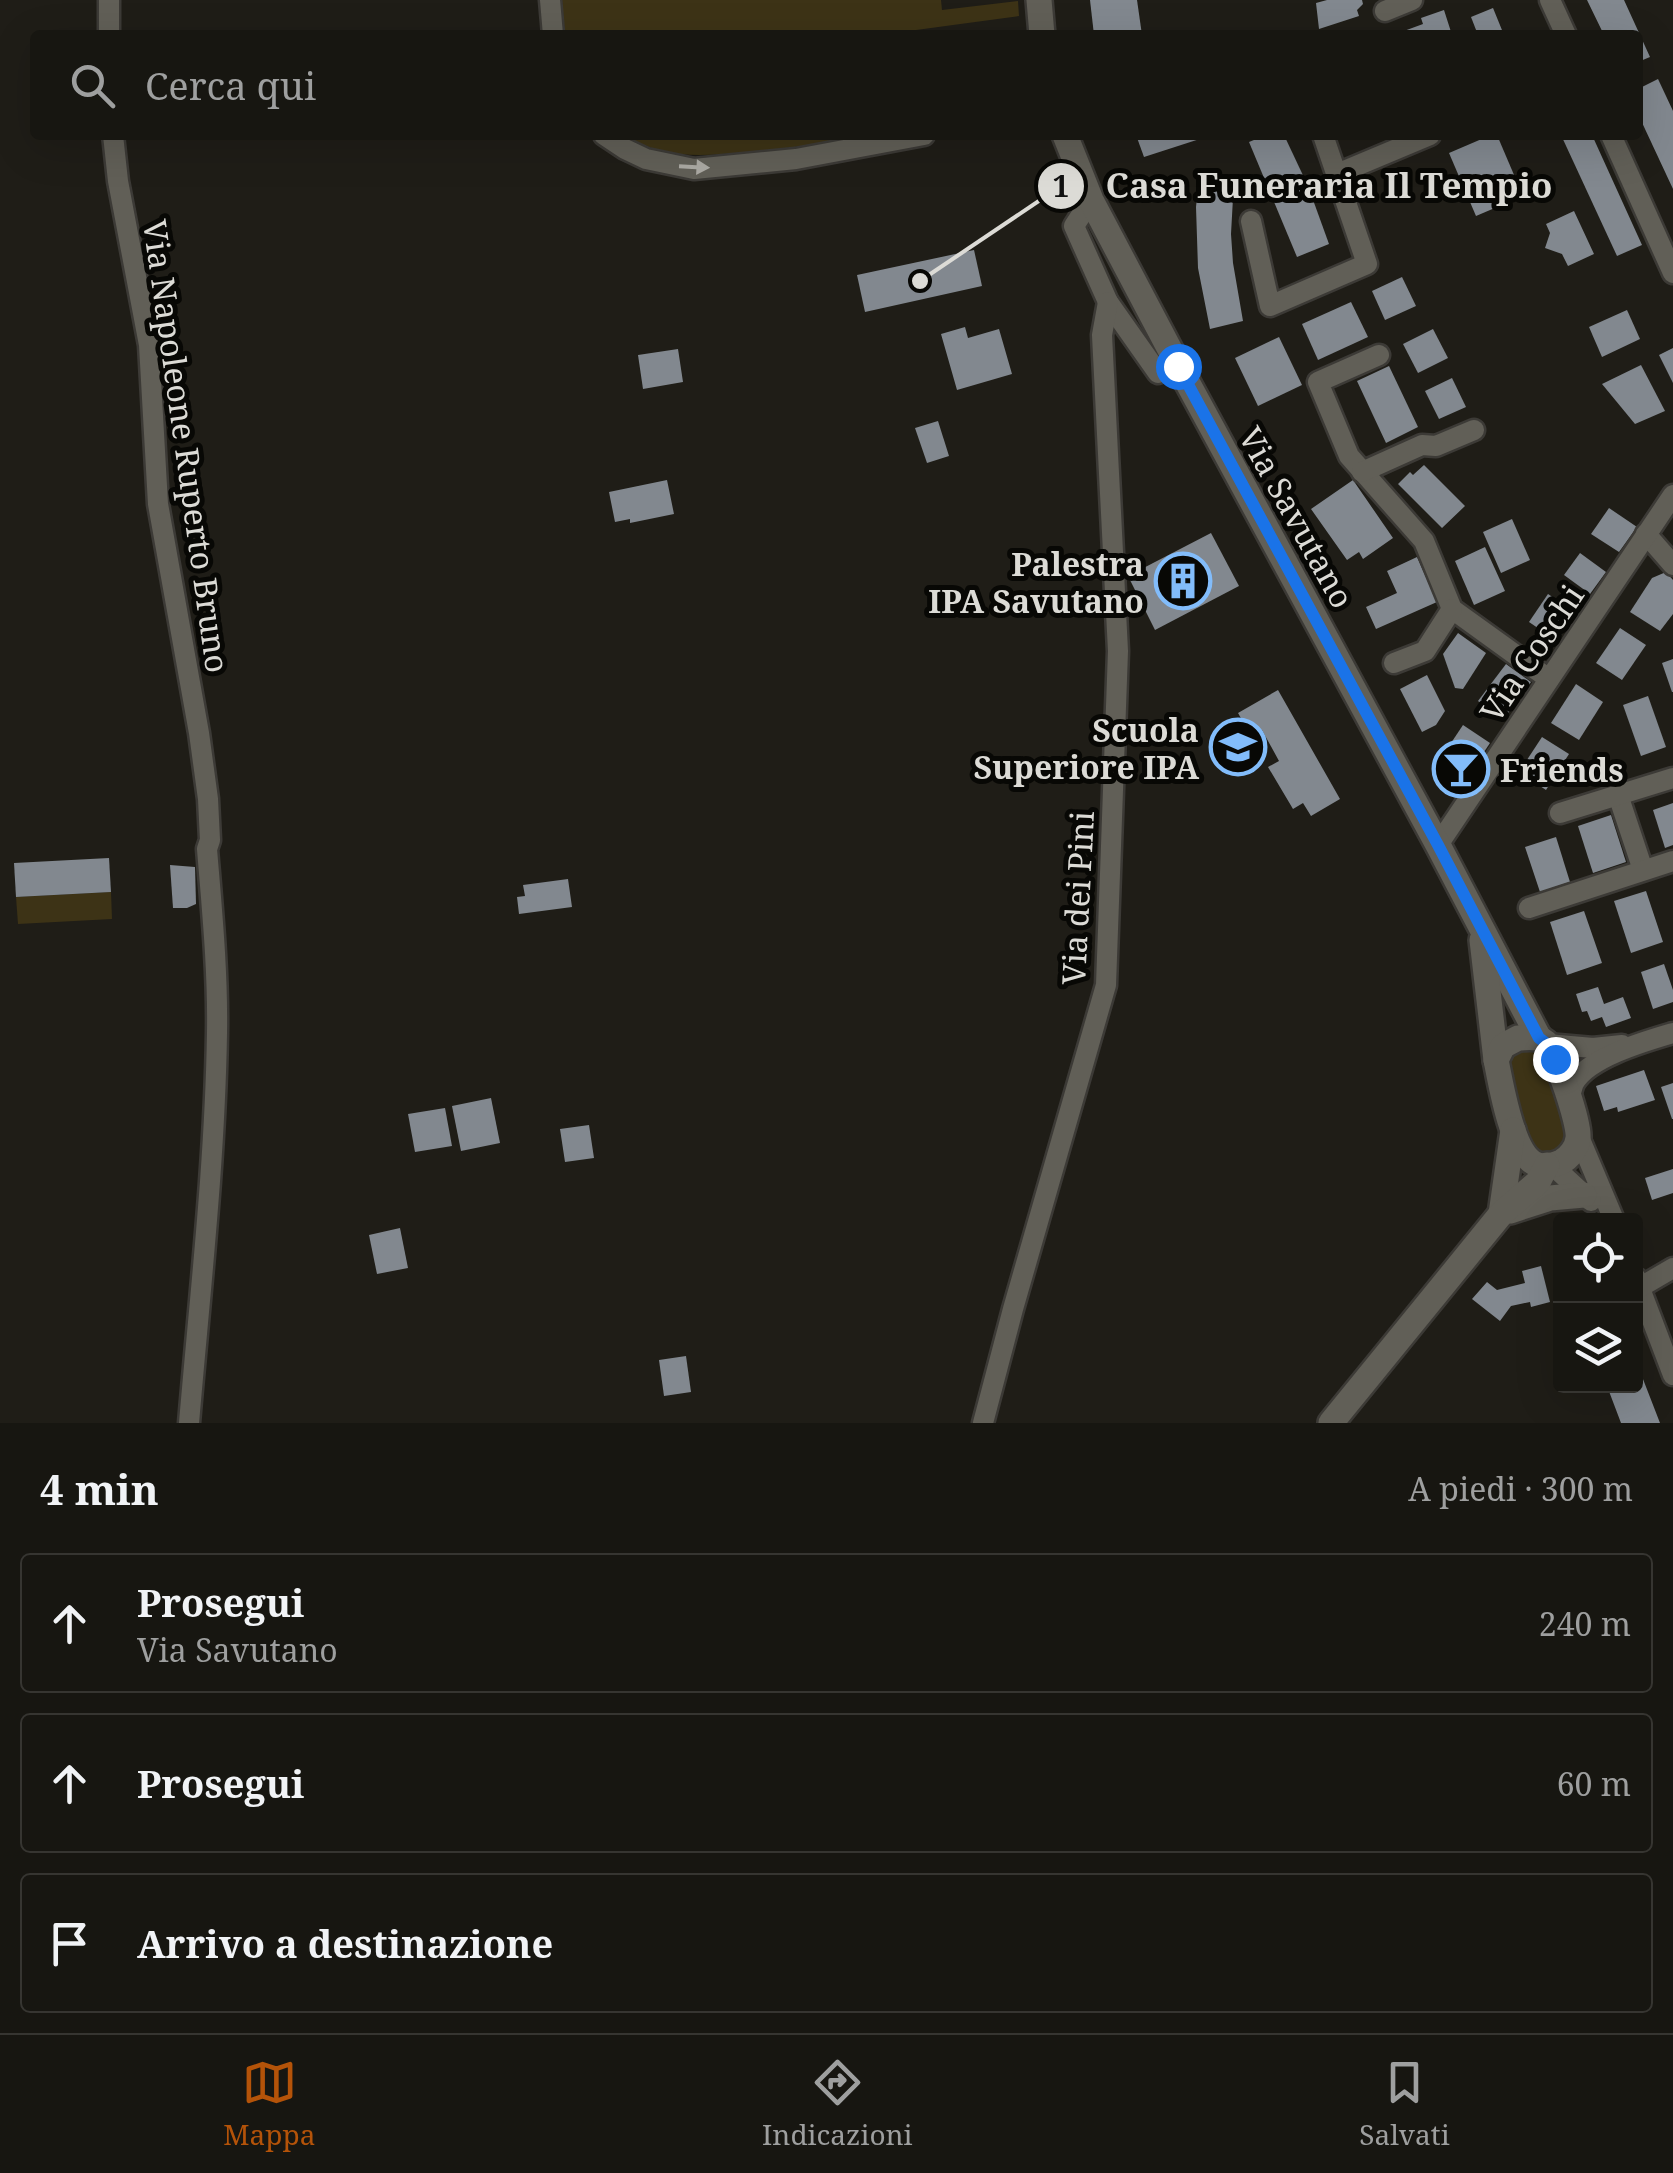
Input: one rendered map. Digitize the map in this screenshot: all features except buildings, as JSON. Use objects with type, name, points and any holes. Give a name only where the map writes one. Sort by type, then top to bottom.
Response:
[{"type":"street","points":[[109,0],[109,30]]},
{"type":"street","points":[[550,0],[553,30]]},
{"type":"street","points":[[1038,0],[1041,30]]},
{"type":"street","points":[[1385,11],[1412,0]]},
{"type":"street","points":[[1550,0],[1564,30]]},
{"type":"street","name":"Via Napoleone Ruperto Bruno","points":[[114,140],[118,181],[148,345],[158,504],[208,800],[217,1033],[212,1151],[189,1423]]},
{"type":"street","points":[[612,140],[646,159],[694,169],[796,159],[897,140]]},
{"type":"street","name":"Via Savutano","points":[[1068,140],[1091,200],[1178,366],[1543,1041],[1570,1098],[1579,1137]]},
{"type":"street","points":[[1251,221],[1270,306],[1367,264],[1325,140]]},
{"type":"street","points":[[1337,174],[1418,140]]},
{"type":"street","points":[[1613,140],[1673,273]]},
{"type":"street","points":[[1091,200],[1074,226],[1108,302],[1158,373],[1178,366]]},
{"type":"street","name":"Via dei Pini","points":[[983,1423],[1106,984],[1118,651],[1102,334],[1108,302]]},
{"type":"street","points":[[1380,354],[1318,382],[1349,456],[1424,542],[1452,609],[1549,678]]},
{"type":"street","points":[[1362,472],[1422,444],[1436,446],[1474,430]]},
{"type":"street","name":"Via Coschi","points":[[1438,845],[1673,495]]},
{"type":"street","points":[[1646,534],[1673,565]]},
{"type":"street","points":[[1394,662],[1425,651],[1452,609]]},
{"type":"street","points":[[1560,812],[1673,778]]},
{"type":"street","points":[[1618,795],[1643,870]]},
{"type":"street","points":[[1529,908],[1673,861]]},
{"type":"street","points":[[1480,925],[1496,1060],[1520,1147],[1530,1160],[1540,1166],[1550,1165],[1566,1160],[1579,1137]]},
{"type":"street","points":[[1570,1098],[1573,1084],[1587,1068],[1639,1043],[1673,1033]]},
{"type":"street","points":[[1496,1060],[1503,1046],[1518,1038],[1592,1048],[1639,1043]]},
{"type":"street","points":[[1500,1214],[1513,1130]]},
{"type":"street","points":[[1579,1137],[1609,1213]]},
{"type":"street","points":[[1550,1165],[1604,1213]]},
{"type":"street","points":[[1330,1423],[1500,1214],[1538,1182],[1550,1165]]},
{"type":"street","points":[[1500,1214],[1550,1198],[1584,1195]]},
{"type":"street","points":[[1643,1280],[1673,1268]]},
{"type":"street","points":[[1643,1298],[1673,1376]]},
{"type":"shaded area","points":[[562,0],[941,0],[942,10],[1018,1],[1019,16],[916,30],[565,30]]},
{"type":"shaded area","points":[[634,140],[832,140],[699,155]]},
{"type":"shaded area","points":[[111,892],[112,919],[18,924],[16,897]]},
{"type":"shaded area","points":[[1523,1044],[1542,1053],[1564,1116],[1560,1153],[1548,1157],[1531,1149],[1507,1070],[1512,1049]]},
{"type":"place","name":"Casa Funeraria Il Tempio","points":[[920,281]]},
{"type":"place","name":"Palestra IPA Savutano","points":[[1183,581]]},
{"type":"place","name":"Scuola Superiore IPA","points":[[1238,747]]},
{"type":"place","name":"Friends","points":[[1461,769]]},
{"type":"route","points":[[1178,366],[1539,1038],[1555,1059]]}]
